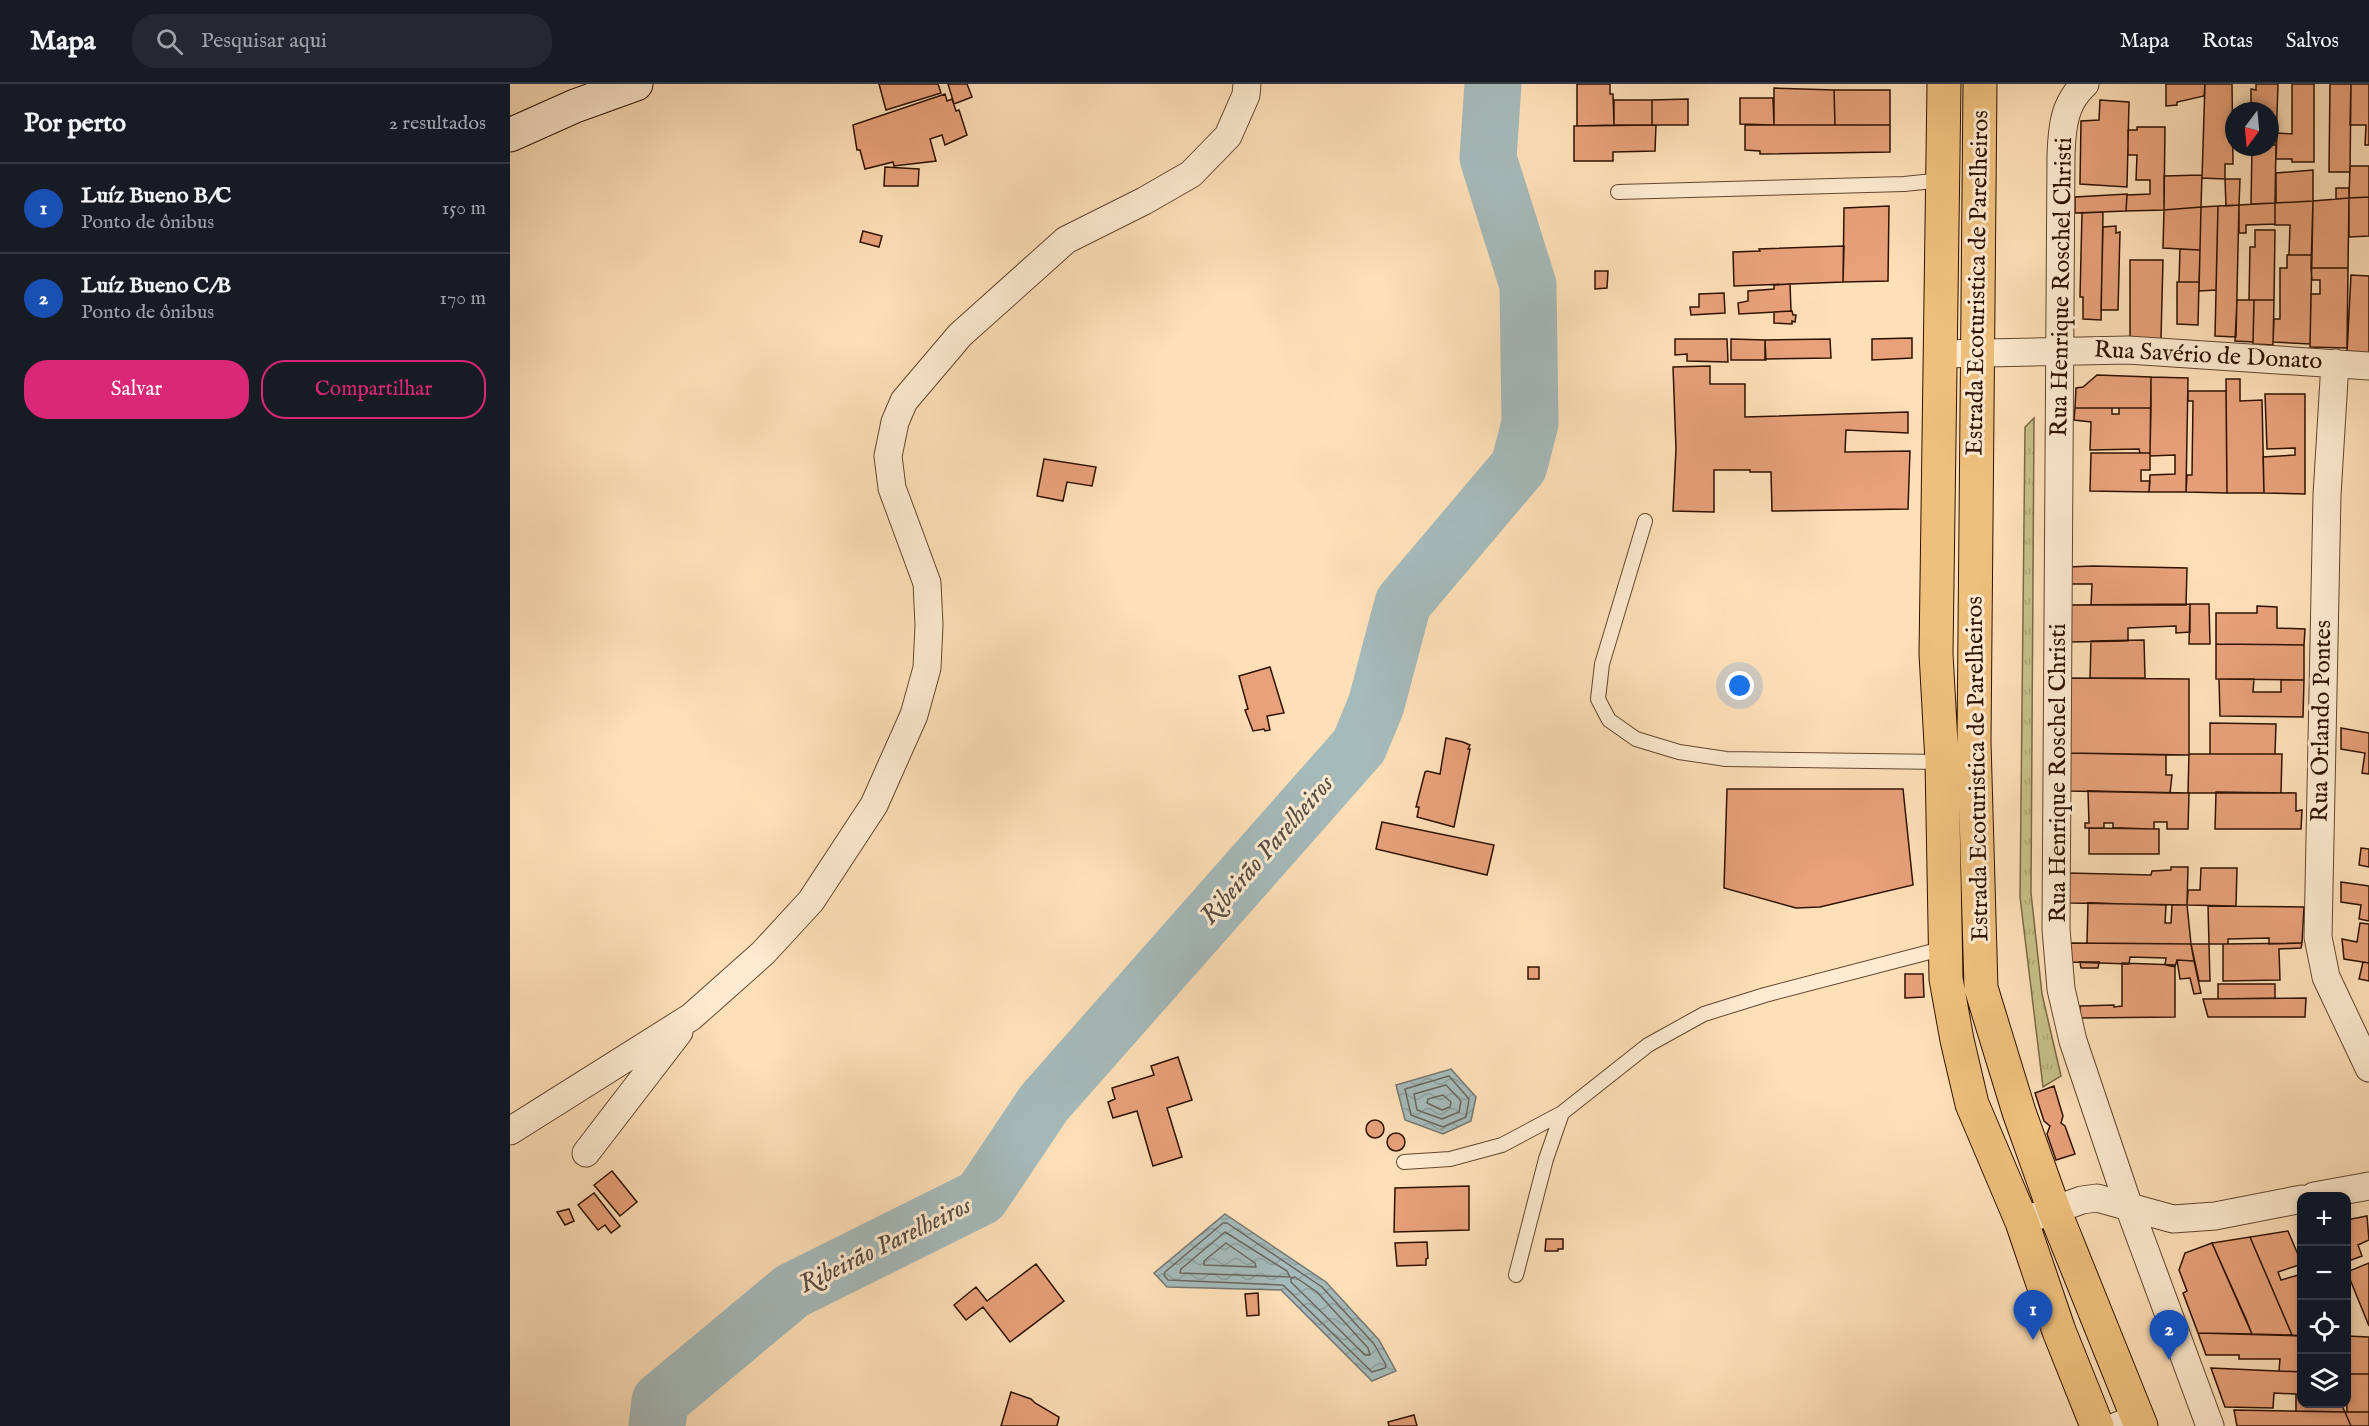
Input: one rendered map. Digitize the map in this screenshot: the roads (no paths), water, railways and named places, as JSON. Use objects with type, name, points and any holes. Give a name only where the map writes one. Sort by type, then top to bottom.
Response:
[{"type":"main road","name":"Estrada Ecoturistica de Parelheiros","points":[[1944,84],[1936,654],[1942,762],[1946,979],[1972,1104],[2022,1222],[2060,1331],[2097,1426]]},
{"type":"main road","name":"Estrada Ecoturistica de Parelheiros","points":[[1980,84],[1974,742],[1981,988],[2019,1112],[2131,1423]]},
{"type":"street","points":[[510,135],[575,106],[636,84]]},
{"type":"street","points":[[510,1131],[691,1017],[763,953],[811,901],[874,805],[914,715],[927,668],[929,625],[927,582],[892,488],[888,456],[895,422],[904,400],[960,334],[1066,240],[1144,201],[1191,174],[1228,136],[1246,95],[1247,84]]},
{"type":"street","name":"Rua Henrique Roschel Christi","points":[[2079,90],[2064,123],[2061,155],[2056,929],[2061,990],[2073,1041],[2129,1207],[2210,1426]]},
{"type":"street","name":"Rua Savério de Donato","points":[[1940,354],[2128,350],[2369,366]]},
{"type":"street","name":"Rua Orlando Pontes","points":[[2335,363],[2327,495],[2318,937],[2326,977],[2369,1068]]},
{"type":"street","points":[[586,1153],[691,1017]]},
{"type":"street","points":[[2339,1192],[2369,1186]]},
{"type":"street","points":[[2022,1222],[2082,1200],[2097,1198],[2173,1219],[2215,1216],[2297,1200]]},
{"type":"lane","points":[[1618,192],[1904,184],[1943,180]]},
{"type":"lane","points":[[1645,521],[1602,664],[1598,699],[1609,720],[1636,739],[1679,752],[1726,759],[1942,762]]},
{"type":"lane","points":[[1404,1162],[1450,1159],[1502,1145],[1562,1113],[1648,1044],[1704,1014],[1786,989],[1946,948]]},
{"type":"lane","points":[[1516,1275],[1546,1159],[1562,1113]]},
{"type":"water","points":[[1451,1069],[1476,1097],[1471,1121],[1443,1134],[1405,1120],[1396,1085]]},
{"type":"water","points":[[1225,1214],[1326,1282],[1379,1340],[1396,1371],[1372,1381],[1281,1290],[1167,1287],[1154,1273]]},
{"type":"waterway","name":"Ribeirão Parelheiros","points":[[657,1426],[660,1401],[792,1291],[981,1197],[1044,1103],[1359,746],[1376,705],[1403,603],[1519,466],[1530,423],[1528,285],[1488,158],[1493,84]]},
{"type":"place","name":"Luíz Bueno B/C","points":[[2033,1340]]},
{"type":"place","name":"Luíz Bueno C/B","points":[[2169,1360]]}]
